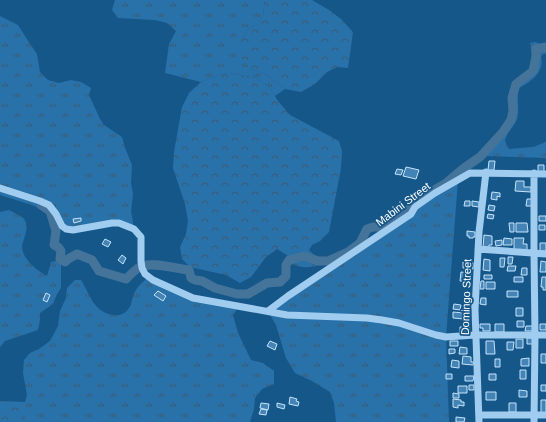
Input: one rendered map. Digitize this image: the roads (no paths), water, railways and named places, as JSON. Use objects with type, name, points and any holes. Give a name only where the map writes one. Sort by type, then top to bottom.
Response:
[{"type":"street","name":"Mabini Street","points":[[268,311],[411,214],[416,207],[435,193],[470,173],[486,172],[546,174]]},
{"type":"street","name":"Domingo Street","points":[[479,418],[475,310],[478,249],[486,172]]},
{"type":"street","points":[[534,173],[536,335],[534,419]]},
{"type":"street","points":[[0,188],[48,205],[56,214],[62,226],[66,229],[73,230],[112,223],[119,223],[134,229],[141,237],[141,261],[145,274],[176,291],[193,298],[287,315],[367,318],[382,320],[399,323],[436,336],[546,335]]},
{"type":"street","points":[[478,249],[546,254]]},
{"type":"street","points":[[479,418],[534,419],[546,415]]},
{"type":"waterway","points":[[41,205],[50,211],[56,231],[54,245],[61,251],[60,259],[65,262],[77,254],[92,260],[99,271],[126,279],[138,268],[148,265],[189,270],[191,278],[195,280],[202,281],[215,288],[237,294],[248,294],[267,283],[280,282],[286,276],[286,265],[289,260],[304,256],[318,261],[328,261],[348,252],[360,243],[367,229],[382,227],[394,223],[406,213],[418,199],[445,184],[480,157],[503,132],[511,120],[513,111],[512,98],[516,84],[533,71],[536,49],[546,47]]}]
